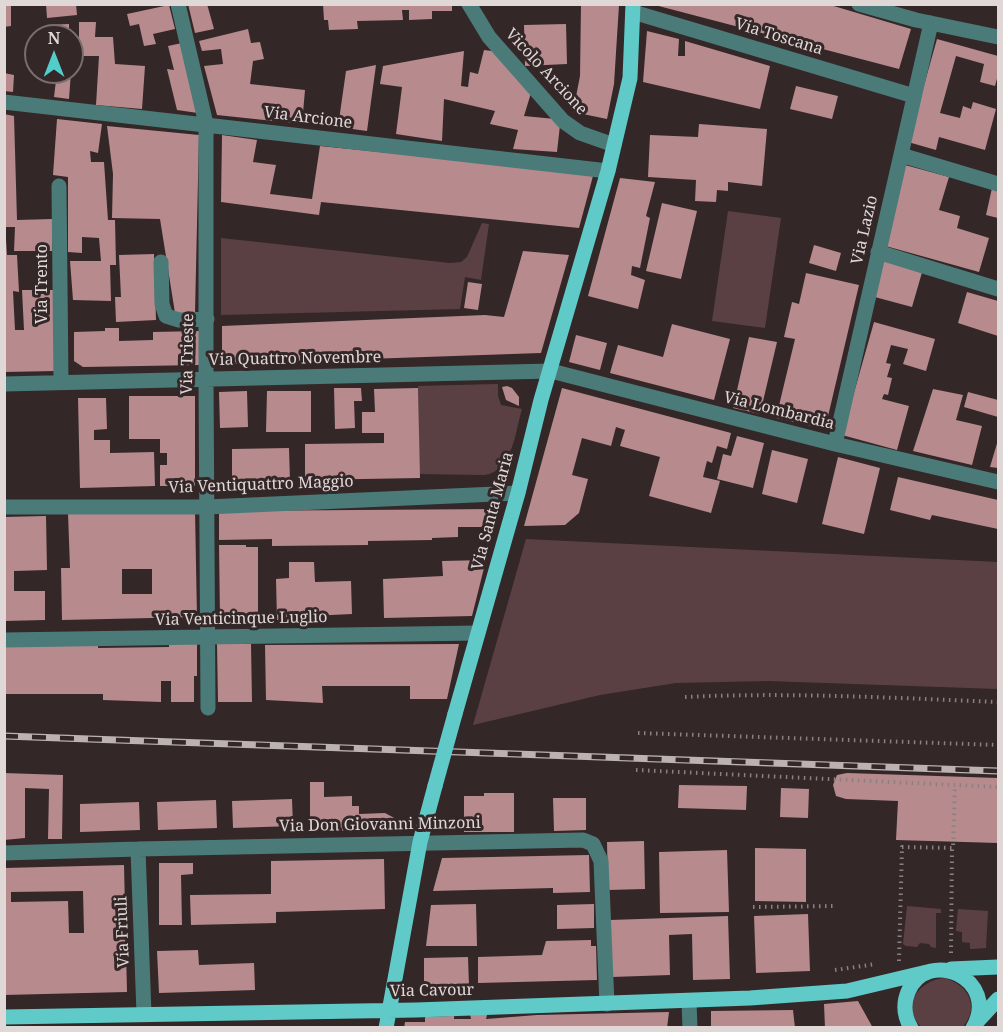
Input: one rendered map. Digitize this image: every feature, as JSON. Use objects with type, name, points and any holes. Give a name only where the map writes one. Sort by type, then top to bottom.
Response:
[{"type":"main road","name":"Via Santa Maria","points":[[386,1028],[420,842],[608,171],[630,78],[633,8]]},
{"type":"main road","name":"Via Cavour","points":[[4,1017],[389,1010],[689,1001],[822,994],[860,989],[933,971],[999,967]]},
{"type":"main road","points":[[911,1028],[904,1010],[910,987],[918,978],[933,971],[951,971],[962,975],[970,982],[979,1003],[978,1015],[973,1027]]},
{"type":"main road","points":[[973,1027],[999,999]]},
{"type":"street","name":"Via Trieste","points":[[178,4],[206,124],[208,708]]},
{"type":"street","name":"Vicolo Arcione","points":[[469,4],[489,37],[563,121],[580,133],[614,145]]},
{"type":"street","points":[[859,4],[931,23],[999,37]]},
{"type":"street","name":"Via Toscana","points":[[633,8],[914,96]]},
{"type":"street","name":"Via Lazio","points":[[835,444],[931,23]]},
{"type":"street","name":"Via Arcione","points":[[4,102],[608,171]]},
{"type":"street","points":[[901,155],[999,184]]},
{"type":"street","name":"Via Trento","points":[[59,186],[61,382]]},
{"type":"street","points":[[878,252],[999,289]]},
{"type":"street","name":"Via Trieste","points":[[161,262],[162,303],[166,316],[179,320],[207,319]]},
{"type":"street","name":"Via Quattro Novembre","points":[[4,384],[551,371]]},
{"type":"street","name":"Via Lombardia","points":[[551,371],[835,444],[999,482]]},
{"type":"street","name":"Via Ventiquattro Maggio","points":[[4,507],[207,507],[518,493]]},
{"type":"street","name":"Via Venticinque Luglio","points":[[4,640],[478,633]]},
{"type":"street","name":"Via Don Giovanni Minzoni","points":[[4,853],[576,839],[593,844],[601,861],[606,1004]]},
{"type":"street","name":"Via Friuli","points":[[138,849],[144,1014]]},
{"type":"street","points":[[689,1001],[690,1028]]},
{"type":"path","points":[[685,697],[827,695],[999,702]]},
{"type":"path","points":[[638,733],[999,744]]},
{"type":"path","points":[[636,770],[999,787]]},
{"type":"path","points":[[951,954],[955,785]]},
{"type":"path","points":[[899,961],[902,847],[952,848]]},
{"type":"path","points":[[753,907],[836,906]]},
{"type":"shaded area","points":[[728,211],[781,218],[765,328],[712,321]]},
{"type":"shaded area","points":[[482,223],[489,224],[481,280],[465,277],[460,309],[221,315],[221,238],[450,263],[461,262],[467,257]]},
{"type":"shaded area","points":[[498,384],[501,405],[522,409],[515,439],[502,466],[485,475],[419,474],[418,386]]},
{"type":"shaded area","points":[[526,539],[998,562],[998,689],[768,681],[676,683],[600,695],[473,725]]},
{"type":"shaded area","points":[[907,906],[941,909],[941,913],[936,913],[936,948],[929,944],[920,943],[917,947],[903,944]]},
{"type":"shaded area","points":[[958,909],[988,911],[986,948],[970,949],[970,943],[962,942],[962,932],[956,931]]},
{"type":"shaded area","points":[[944,978],[960,985],[969,997],[971,1012],[968,1020],[962,1028],[921,1027],[912,1011],[915,996],[926,984]]},
{"type":"building","points":[[4,4],[11,4],[11,26],[4,27]]},
{"type":"building","points":[[46,4],[76,4],[77,15],[47,18]]},
{"type":"building","points":[[188,4],[207,4],[214,29],[195,33]]},
{"type":"building","points":[[323,4],[452,4],[452,11],[432,11],[432,19],[409,20],[409,10],[402,10],[403,20],[357,21],[358,29],[329,30],[328,20],[324,20]]},
{"type":"building","points":[[581,4],[619,5],[614,84],[607,119],[573,112],[580,76]]},
{"type":"building","points":[[651,4],[775,4],[782,6],[783,4],[827,4],[911,29],[899,69]]},
{"type":"building","points":[[169,5],[175,29],[153,34],[156,44],[144,46],[139,24],[130,26],[127,14]]},
{"type":"building","points":[[79,22],[96,22],[95,37],[113,37],[115,64],[145,66],[142,109],[96,105],[99,56],[84,56],[84,24],[79,24]]},
{"type":"building","points":[[566,24],[567,64],[525,66],[524,25]]},
{"type":"building","points":[[248,29],[251,43],[260,42],[264,59],[253,61],[250,84],[305,90],[302,124],[217,115],[204,66],[223,64],[221,49],[202,51],[199,41]]},
{"type":"building","points":[[647,31],[679,39],[678,56],[685,56],[685,41],[770,66],[760,109],[643,82]]},
{"type":"building","points":[[937,39],[998,56],[998,75],[995,86],[980,82],[984,64],[956,56],[940,113],[960,118],[963,106],[971,109],[973,102],[996,109],[985,150],[939,137],[936,150],[908,142]]},
{"type":"building","points":[[182,43],[198,113],[177,110],[167,69],[174,70],[168,46]]},
{"type":"building","points":[[484,50],[492,51],[531,93],[524,116],[555,119],[560,125],[557,152],[513,149],[518,130],[490,124],[495,111],[444,99],[442,141],[396,134],[402,87],[380,84],[383,66],[464,51],[461,86],[468,87],[470,72],[478,74]]},
{"type":"building","points":[[376,65],[367,131],[338,127],[346,71]]},
{"type":"building","points":[[4,73],[14,75],[13,92],[4,91]]},
{"type":"building","points":[[56,84],[70,84],[69,99],[54,97]]},
{"type":"building","points":[[796,86],[838,96],[832,119],[790,109]]},
{"type":"building","points":[[4,114],[14,116],[17,220],[52,219],[52,251],[14,251],[15,227],[4,227]]},
{"type":"building","points":[[57,119],[102,124],[98,153],[90,151],[91,162],[104,162],[108,220],[115,220],[116,265],[110,265],[111,301],[73,300],[70,261],[101,261],[99,238],[82,237],[82,253],[68,252],[68,177],[53,175]]},
{"type":"building","points":[[699,124],[767,129],[762,186],[728,182],[728,191],[717,190],[716,202],[695,201],[696,180],[648,177],[650,135],[698,137]]},
{"type":"building","points":[[107,126],[199,135],[195,313],[175,313],[160,219],[112,218],[113,174]]},
{"type":"building","points":[[222,135],[257,140],[253,162],[276,165],[270,194],[312,199],[320,146],[566,171],[593,176],[579,228],[321,202],[319,215],[221,202]]},
{"type":"building","points":[[905,165],[949,177],[939,210],[960,216],[957,228],[989,238],[979,272],[882,245]]},
{"type":"building","points":[[620,178],[655,182],[646,216],[650,218],[640,268],[632,266],[631,275],[645,280],[638,309],[588,296]]},
{"type":"building","points":[[992,188],[998,190],[998,218],[986,215]]},
{"type":"building","points":[[662,203],[697,211],[681,279],[646,271]]},
{"type":"building","points":[[4,239],[6,239],[7,255],[17,255],[19,292],[13,291],[15,330],[24,330],[22,290],[53,290],[56,371],[4,372]]},
{"type":"building","points":[[814,245],[841,253],[836,271],[809,263]]},
{"type":"building","points":[[523,251],[569,255],[541,353],[222,364],[222,326],[485,315],[504,317]]},
{"type":"building","points":[[154,254],[156,320],[116,322],[115,297],[121,297],[119,255]]},
{"type":"building","points":[[882,258],[923,269],[912,307],[871,296]]},
{"type":"building","points":[[806,273],[859,285],[825,429],[776,418],[795,339],[784,337],[792,302],[799,304]]},
{"type":"building","points":[[468,282],[482,284],[478,310],[464,308]]},
{"type":"building","points":[[967,292],[998,301],[998,336],[958,323]]},
{"type":"building","points":[[874,322],[935,339],[926,371],[903,364],[908,349],[891,345],[886,363],[891,364],[887,377],[892,378],[888,395],[884,394],[882,399],[909,406],[897,450],[842,435]]},
{"type":"building","points":[[672,324],[730,339],[714,400],[610,373],[618,345],[663,357]]},
{"type":"building","points":[[105,328],[119,328],[119,341],[153,340],[153,332],[200,331],[200,365],[83,367],[74,361],[74,332],[105,331]]},
{"type":"building","points":[[576,335],[607,343],[600,370],[569,362]]},
{"type":"building","points":[[749,337],[777,342],[760,414],[733,408]]},
{"type":"building","points":[[502,387],[512,388],[519,397],[519,406],[506,400]]},
{"type":"building","points":[[334,388],[361,388],[362,401],[354,401],[355,428],[335,429]]},
{"type":"building","points":[[418,388],[420,478],[305,480],[305,444],[384,443],[384,433],[362,433],[362,412],[375,412],[374,389]]},
{"type":"building","points":[[562,388],[731,433],[727,449],[717,446],[712,463],[707,461],[703,477],[720,481],[711,513],[649,496],[660,457],[620,446],[625,430],[616,427],[611,446],[582,438],[572,475],[588,479],[579,513],[565,525],[524,526]]},
{"type":"building","points":[[933,389],[963,395],[956,420],[982,426],[972,465],[913,451]]},
{"type":"building","points":[[247,391],[248,427],[220,428],[219,392]]},
{"type":"building","points":[[267,391],[311,391],[311,432],[266,432]]},
{"type":"building","points":[[968,392],[998,400],[998,417],[964,407]]},
{"type":"building","points":[[129,396],[195,396],[195,486],[160,486],[160,465],[167,465],[167,453],[160,453],[160,439],[129,439]]},
{"type":"building","points":[[78,398],[106,398],[107,429],[94,430],[94,440],[110,440],[110,453],[154,452],[155,486],[80,488]]},
{"type":"building","points":[[737,436],[764,443],[753,488],[717,479],[723,454],[731,456]]},
{"type":"building","points":[[998,440],[998,468],[990,467]]},
{"type":"building","points":[[289,448],[290,481],[232,482],[232,449]]},
{"type":"building","points":[[772,450],[808,459],[797,503],[762,494]]},
{"type":"building","points":[[838,457],[880,468],[864,534],[822,524]]},
{"type":"building","points":[[898,477],[998,500],[998,529],[932,515],[930,520],[890,510]]},
{"type":"building","points":[[497,509],[493,527],[458,527],[458,537],[432,538],[432,540],[368,541],[368,545],[272,546],[272,539],[219,540],[219,511]]},
{"type":"building","points":[[195,511],[197,617],[62,620],[61,568],[70,568],[68,513]],"holes":[[[122,569],[152,569],[152,594],[122,594]]]},
{"type":"building","points":[[46,516],[47,570],[14,571],[14,591],[45,591],[45,620],[4,621],[4,517]]},
{"type":"building","points":[[219,545],[258,547],[258,618],[220,619]]},
{"type":"building","points":[[486,560],[472,616],[384,618],[383,579],[443,576],[442,561]]},
{"type":"building","points":[[289,562],[314,562],[315,582],[351,581],[352,614],[277,620],[276,579],[289,578]]},
{"type":"building","points":[[169,644],[197,644],[194,702],[171,702],[171,681],[161,681],[161,702],[103,700],[103,694],[4,694],[4,646],[98,645],[98,648],[169,647]]},
{"type":"building","points":[[217,644],[251,644],[252,702],[218,702]]},
{"type":"building","points":[[459,644],[447,699],[410,699],[410,686],[322,686],[323,703],[266,700],[265,645]]},
{"type":"building","points":[[4,773],[63,775],[62,839],[48,839],[49,789],[25,788],[25,838],[4,840]]},
{"type":"building","points":[[847,773],[998,778],[998,843],[896,840],[898,801],[846,799],[836,796],[833,785],[837,775]]},
{"type":"building","points":[[310,782],[324,782],[324,797],[352,796],[352,806],[359,806],[359,814],[385,813],[400,821],[398,830],[310,831]]},
{"type":"building","points":[[679,785],[747,786],[746,810],[678,808]]},
{"type":"building","points":[[781,788],[809,789],[808,818],[780,817]]},
{"type":"building","points":[[484,793],[514,793],[514,832],[464,832],[464,796],[484,796]]},
{"type":"building","points":[[553,798],[586,798],[586,830],[554,831]]},
{"type":"building","points":[[292,799],[293,826],[233,828],[232,801]]},
{"type":"building","points":[[216,800],[217,828],[158,830],[157,802]]},
{"type":"building","points":[[139,802],[140,830],[80,832],[80,804]]},
{"type":"building","points":[[644,841],[645,889],[608,890],[607,842]]},
{"type":"building","points":[[755,848],[806,849],[806,902],[755,901]]},
{"type":"building","points":[[727,850],[729,912],[660,913],[659,852]]},
{"type":"building","points":[[589,855],[590,892],[553,893],[553,888],[433,891],[442,858]]},
{"type":"building","points":[[384,859],[385,909],[276,912],[276,923],[191,925],[190,895],[271,894],[271,861]]},
{"type":"building","points":[[159,863],[193,863],[193,874],[181,875],[182,925],[159,925]]},
{"type":"building","points":[[124,865],[127,992],[4,995],[4,868]],"holes":[[[83,891],[84,933],[69,933],[68,901],[11,902],[11,892]]]},
{"type":"building","points":[[476,904],[477,946],[426,946],[431,905]]},
{"type":"building","points":[[594,904],[594,928],[557,929],[557,905]]},
{"type":"building","points":[[808,914],[810,971],[756,973],[754,916]]},
{"type":"building","points":[[728,916],[730,979],[693,980],[692,934],[669,935],[670,975],[612,977],[610,920]]},
{"type":"building","points":[[591,940],[591,946],[596,946],[597,980],[478,983],[478,957],[542,955],[546,941]]},
{"type":"building","points":[[198,950],[199,965],[254,963],[255,990],[159,993],[157,951]]},
{"type":"building","points":[[468,957],[469,986],[424,987],[424,958]]},
{"type":"building","points":[[858,1001],[873,1028],[825,1028],[824,1004]]},
{"type":"building","points":[[793,1010],[795,1028],[711,1028],[711,1011]]},
{"type":"building","points":[[669,1012],[667,1028],[404,1028],[405,1022],[425,1022],[425,1017],[454,1016],[454,1019],[471,1019],[470,1014],[487,1015],[486,1019],[537,1015]]},
{"type":"railway","points":[[4,736],[998,771]]}]
